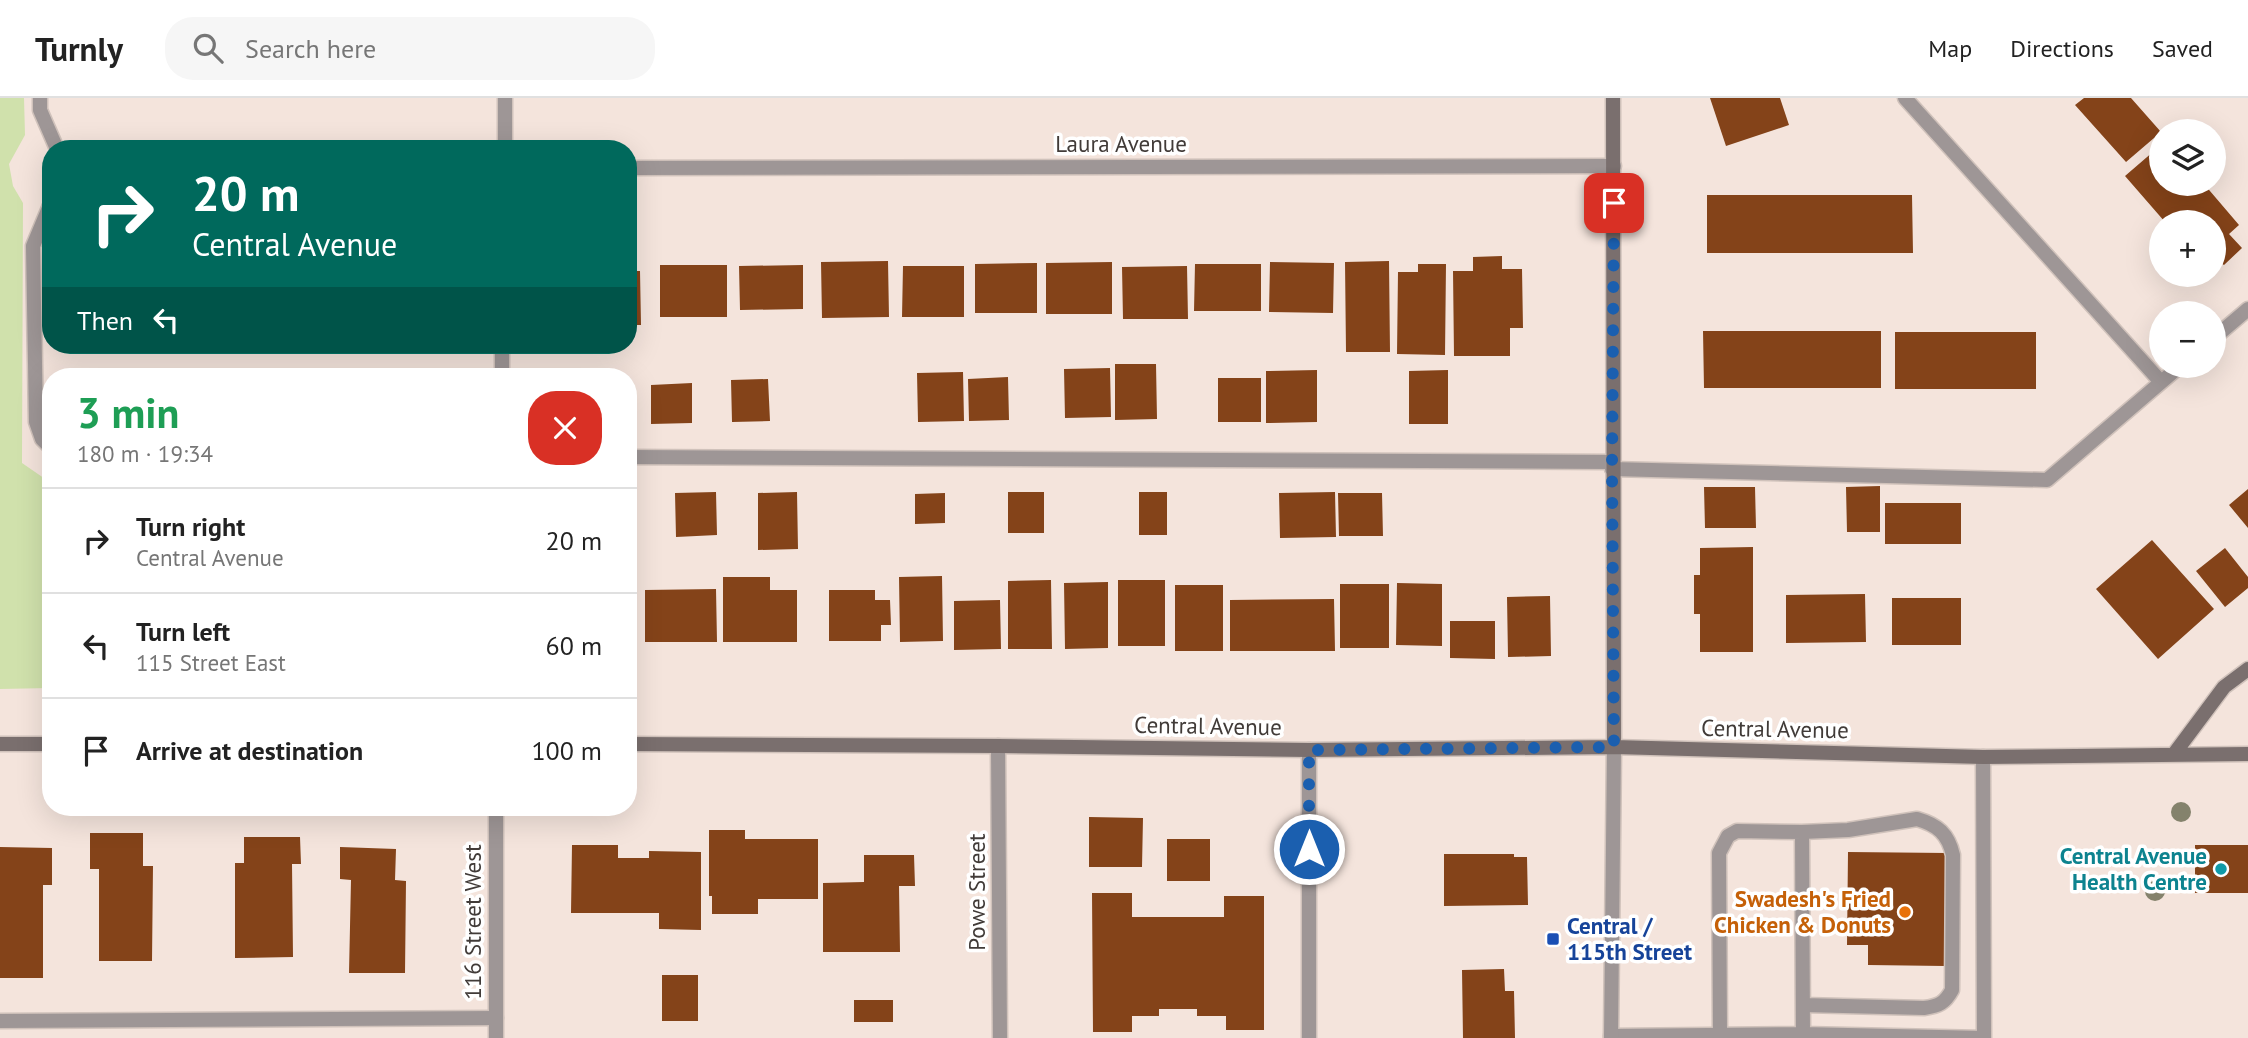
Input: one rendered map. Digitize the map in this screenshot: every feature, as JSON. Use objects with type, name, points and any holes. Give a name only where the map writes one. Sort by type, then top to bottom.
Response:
[{"type":"main road","points":[[1613,98],[1614,747]]},
{"type":"main road","points":[[2174,754],[2224,687],[2248,669]]},
{"type":"main road","points":[[0,744],[42,744]]},
{"type":"main road","name":"Central Avenue","points":[[637,744],[1309,750],[1614,747],[1983,757],[2248,754]]},
{"type":"street","points":[[40,98],[40,110],[53,140]]},
{"type":"street","points":[[505,98],[505,140]]},
{"type":"street","points":[[1905,98],[2161,382]]},
{"type":"street","name":"Laura Avenue","points":[[637,168],[1614,166]]},
{"type":"street","points":[[42,224],[33,246],[36,422],[42,439]]},
{"type":"street","points":[[2226,328],[2248,309]]},
{"type":"street","points":[[637,457],[1612,466],[2047,480],[2166,378]]},
{"type":"street","name":"Powe Street","points":[[998,746],[1000,1038]]},
{"type":"street","points":[[1614,747],[1611,1037],[1803,1034],[1984,1038],[1983,757]]},
{"type":"street","points":[[1309,750],[1309,1038]]},
{"type":"street","name":"116 Street West","points":[[496,816],[496,1038]]},
{"type":"street","points":[[1720,1035],[1719,853],[1728,836],[1737,831],[1849,830],[1917,820],[1941,829],[1950,842],[1953,855],[1952,990],[1946,1001],[1924,1008],[1803,1005]]},
{"type":"street","points":[[1801,832],[1803,1034]]},
{"type":"street","points":[[0,1021],[496,1018]]},
{"type":"green space","points":[[0,98],[24,98],[25,135],[9,164],[13,186],[23,203],[22,463],[42,477],[42,688],[0,689]]},
{"type":"building","points":[[1710,98],[1780,98],[1789,125],[1726,146]]},
{"type":"building","points":[[2084,98],[2131,98],[2150,119],[2149,142],[2126,162],[2075,105]]},
{"type":"building","points":[[2149,155],[2149,196],[2214,196],[2239,225],[2229,234],[2242,248],[2226,263],[2226,210],[2155,210],[2125,176]]},
{"type":"building","points":[[1707,195],[1912,195],[1913,253],[1707,253]]},
{"type":"building","points":[[1502,256],[1502,269],[1522,269],[1523,328],[1510,328],[1510,356],[1454,356],[1453,271],[1473,271],[1473,257]]},
{"type":"building","points":[[888,261],[889,317],[822,318],[821,262]]},
{"type":"building","points":[[1389,261],[1390,352],[1346,352],[1345,262]]},
{"type":"building","points":[[1112,262],[1112,314],[1046,314],[1046,263]]},
{"type":"building","points":[[1270,262],[1334,263],[1333,313],[1269,312]]},
{"type":"building","points":[[1037,263],[1037,313],[975,313],[975,264]]},
{"type":"building","points":[[1195,264],[1261,264],[1261,311],[1194,311]]},
{"type":"building","points":[[1418,264],[1446,264],[1445,355],[1397,354],[1398,272],[1418,272]]},
{"type":"building","points":[[660,265],[727,265],[727,317],[660,317]]},
{"type":"building","points":[[803,265],[803,309],[740,310],[739,266]]},
{"type":"building","points":[[903,266],[964,266],[964,317],[902,317]]},
{"type":"building","points":[[1187,266],[1188,319],[1123,319],[1122,267]]},
{"type":"building","points":[[637,271],[640,271],[641,325],[637,325]]},
{"type":"building","points":[[1703,331],[1881,331],[1881,388],[1704,388]]},
{"type":"building","points":[[1895,332],[2036,332],[2036,389],[1895,389]]},
{"type":"building","points":[[1115,364],[1156,364],[1157,419],[1115,420]]},
{"type":"building","points":[[1110,368],[1111,417],[1065,418],[1064,369]]},
{"type":"building","points":[[1317,370],[1317,422],[1266,423],[1266,371]]},
{"type":"building","points":[[1448,370],[1448,424],[1409,424],[1409,371]]},
{"type":"building","points":[[963,372],[964,421],[918,422],[917,373]]},
{"type":"building","points":[[1008,377],[1009,420],[969,421],[968,379]]},
{"type":"building","points":[[1218,378],[1261,378],[1261,422],[1218,422]]},
{"type":"building","points":[[768,379],[770,421],[732,422],[731,380]]},
{"type":"building","points":[[692,383],[692,423],[651,424],[651,385]]},
{"type":"building","points":[[1880,486],[1880,532],[1847,532],[1846,487]]},
{"type":"building","points":[[1704,487],[1755,487],[1756,528],[1705,528]]},
{"type":"building","points":[[2248,489],[2248,528],[2229,505]]},
{"type":"building","points":[[716,492],[717,535],[676,537],[675,493]]},
{"type":"building","points":[[797,492],[798,549],[758,550],[758,493]]},
{"type":"building","points":[[1008,492],[1044,492],[1044,533],[1008,533]]},
{"type":"building","points":[[1139,492],[1167,492],[1167,535],[1139,535]]},
{"type":"building","points":[[1335,492],[1336,537],[1280,538],[1279,493]]},
{"type":"building","points":[[945,493],[945,523],[915,524],[915,494]]},
{"type":"building","points":[[1338,493],[1382,493],[1383,536],[1339,536]]},
{"type":"building","points":[[1885,503],[1961,503],[1961,544],[1885,544]]},
{"type":"building","points":[[2152,540],[2214,609],[2158,659],[2096,589]]},
{"type":"building","points":[[1753,547],[1753,652],[1700,652],[1700,614],[1694,614],[1694,575],[1700,575],[1700,548]]},
{"type":"building","points":[[2225,548],[2248,577],[2248,588],[2225,607],[2196,571]]},
{"type":"building","points":[[942,576],[943,641],[900,642],[899,577]]},
{"type":"building","points":[[723,577],[770,577],[770,590],[797,590],[797,642],[723,642]]},
{"type":"building","points":[[1051,580],[1052,649],[1008,649],[1008,581]]},
{"type":"building","points":[[1118,580],[1165,580],[1165,646],[1118,646]]},
{"type":"building","points":[[1108,582],[1108,648],[1065,649],[1064,583]]},
{"type":"building","points":[[1397,583],[1442,584],[1442,646],[1396,645]]},
{"type":"building","points":[[1340,584],[1389,584],[1389,648],[1340,648]]},
{"type":"building","points":[[1175,585],[1223,585],[1223,651],[1175,651]]},
{"type":"building","points":[[716,589],[717,642],[645,642],[645,590]]},
{"type":"building","points":[[829,590],[875,590],[875,600],[890,600],[891,625],[881,625],[881,641],[829,641]]},
{"type":"building","points":[[1865,594],[1866,642],[1786,643],[1786,595]]},
{"type":"building","points":[[1550,596],[1551,656],[1508,657],[1507,597]]},
{"type":"building","points":[[1892,598],[1961,598],[1961,645],[1892,645]]},
{"type":"building","points":[[1334,599],[1335,651],[1230,651],[1230,600]]},
{"type":"building","points":[[1000,600],[1001,649],[954,650],[954,601]]},
{"type":"building","points":[[1450,621],[1495,621],[1495,659],[1450,658]]},
{"type":"building","points":[[1089,817],[1143,818],[1142,867],[1089,867]]},
{"type":"building","points":[[709,830],[745,830],[745,839],[818,839],[818,899],[758,899],[758,914],[712,914],[712,896],[709,896]]},
{"type":"building","points":[[90,833],[143,833],[143,866],[153,866],[152,961],[99,961],[99,869],[90,869]]},
{"type":"building","points":[[244,837],[300,837],[301,864],[292,864],[293,957],[235,958],[235,863],[244,863]]},
{"type":"building","points":[[1167,839],[1210,839],[1210,881],[1167,881]]},
{"type":"building","points":[[572,845],[618,845],[618,858],[649,858],[649,851],[701,852],[701,930],[659,929],[659,913],[571,913]]},
{"type":"building","name":"Central Avenue Health Centre","points":[[2195,845],[2248,845],[2248,893],[2195,893]]},
{"type":"building","points":[[0,847],[52,848],[52,885],[43,885],[43,978],[0,978]]},
{"type":"building","points":[[340,847],[396,849],[395,880],[406,881],[405,973],[349,973],[351,880],[340,879]]},
{"type":"building","points":[[1848,852],[1947,853],[1945,966],[1868,965],[1868,945],[1847,945]]},
{"type":"building","points":[[1444,854],[1514,854],[1514,857],[1527,857],[1528,905],[1444,906]]},
{"type":"building","points":[[864,855],[914,855],[915,886],[899,886],[900,952],[823,952],[823,883],[864,882]]},
{"type":"building","points":[[1092,893],[1132,893],[1132,917],[1224,917],[1224,896],[1264,896],[1264,1030],[1226,1030],[1226,1016],[1197,1016],[1197,1009],[1159,1009],[1159,1016],[1132,1016],[1132,1032],[1093,1032]]},
{"type":"building","points":[[1504,969],[1505,991],[1514,991],[1515,1038],[1463,1038],[1462,970]]},
{"type":"building","points":[[662,975],[698,975],[698,1021],[662,1021]]},
{"type":"building","points":[[854,1000],[893,1000],[893,1022],[854,1022]]},
{"type":"place","name":"Central Avenue Health Centre","points":[[2221,869]]},
{"type":"place","name":"Swadesh's Fried Chicken & Donuts","points":[[1905,912]]},
{"type":"place","name":"Central / 115th Street","points":[[1553,939]]},
{"type":"route","points":[[1309,849],[1309,750],[1614,747],[1614,203]]}]
